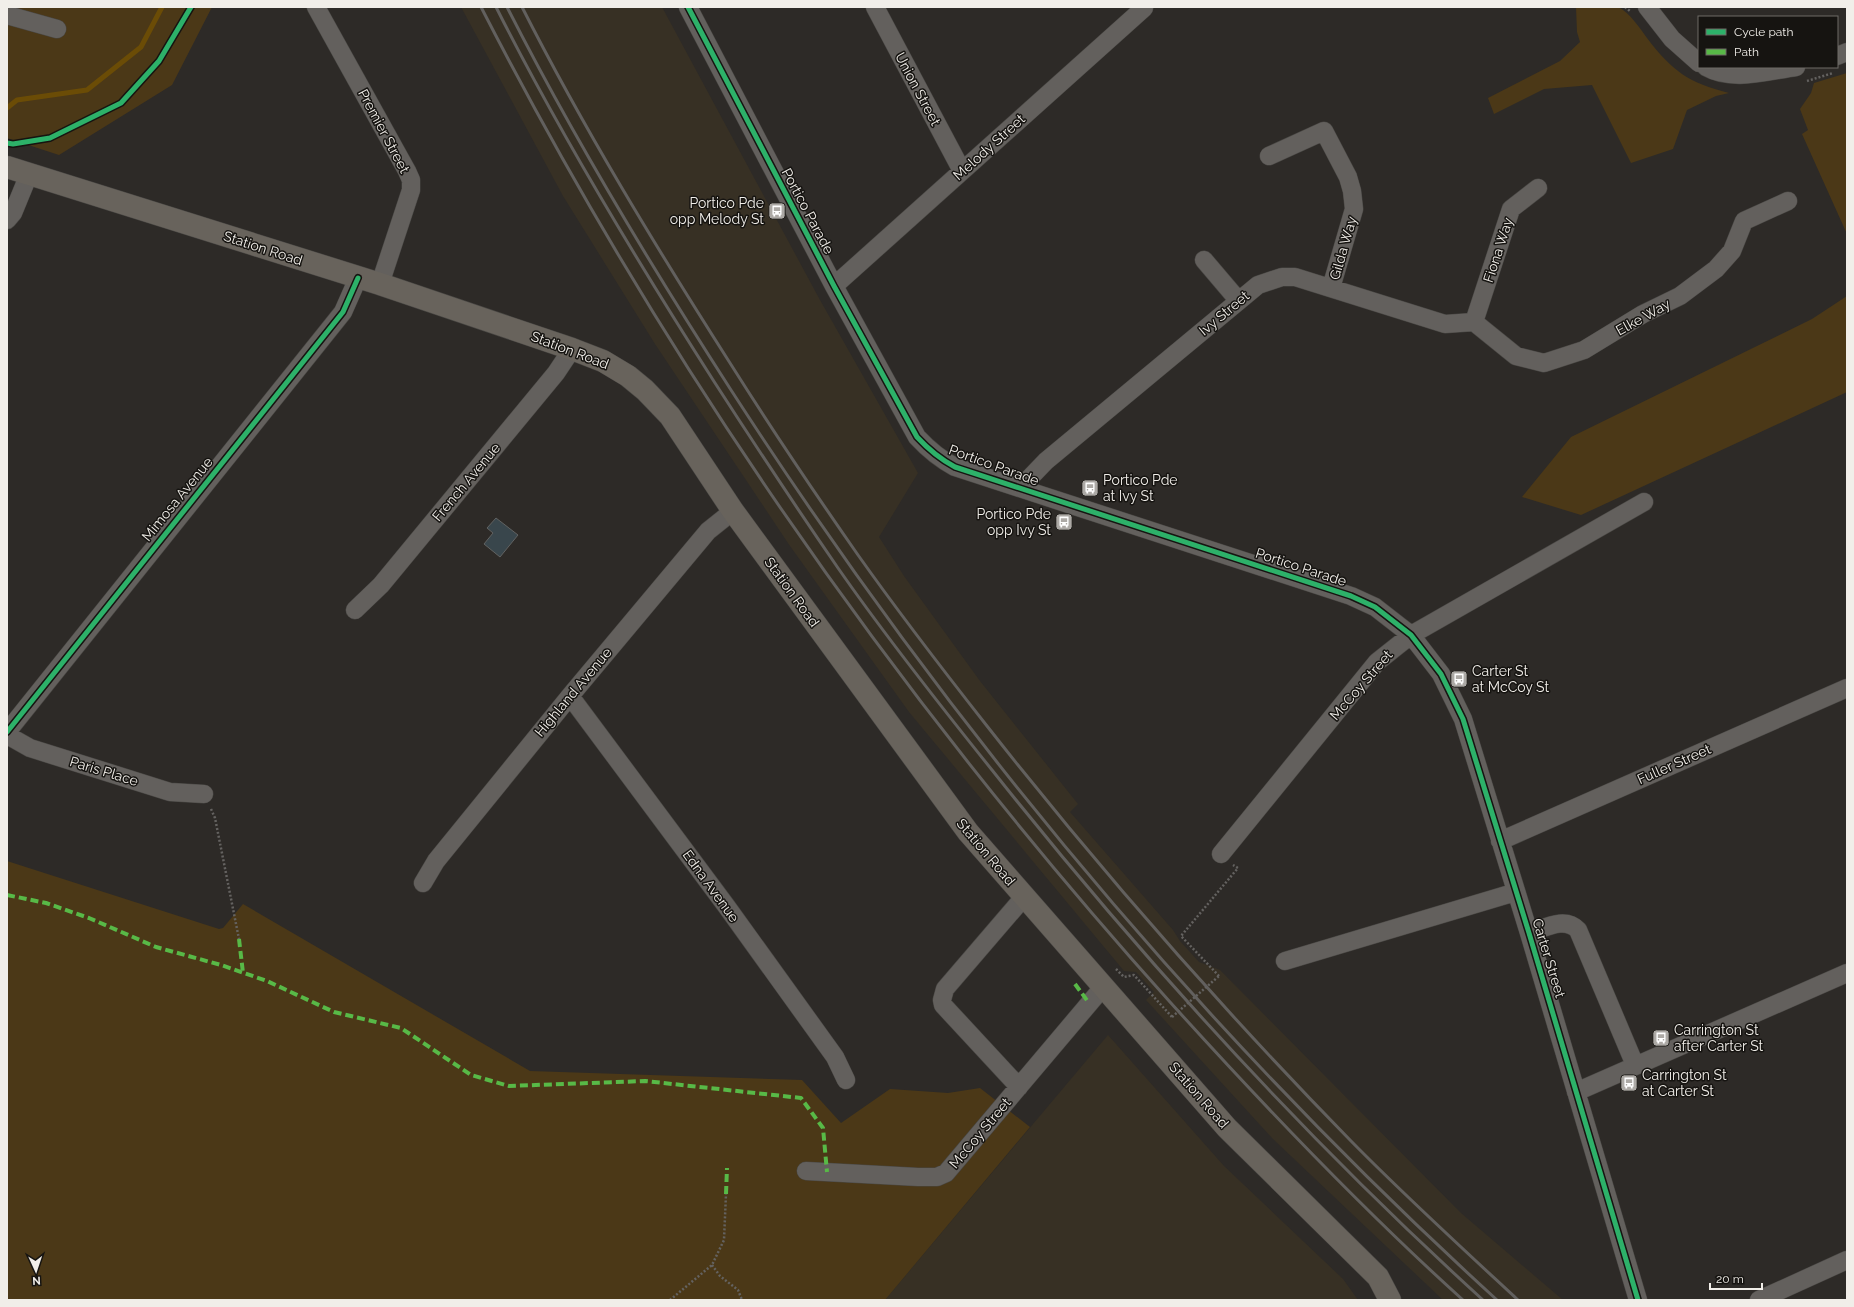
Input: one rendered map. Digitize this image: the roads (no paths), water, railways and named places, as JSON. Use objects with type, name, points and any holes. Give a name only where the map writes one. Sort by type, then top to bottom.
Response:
[{"type":"main road","name":"Station Road","points":[[7,167],[380,284],[572,349],[603,361],[628,376],[645,390],[670,416],[733,511],[968,832],[1227,1128],[1378,1278],[1390,1300]]},
{"type":"street","name":"Premier Street","points":[[316,7],[408,171],[411,180],[411,190],[380,284]]},
{"type":"street","name":"Portico Parade","points":[[688,7],[834,286],[917,437],[929,450],[941,460],[955,467],[1351,596],[1375,607],[1411,635]]},
{"type":"street","name":"Union Street","points":[[875,7],[962,171]]},
{"type":"street","points":[[1647,7],[1672,39],[1698,62]]},
{"type":"street","name":"Melody Street","points":[[834,286],[1144,8]]},
{"type":"street","points":[[7,15],[57,29]]},
{"type":"street","points":[[1708,68],[1714,72],[1731,74],[1754,73],[1789,68]]},
{"type":"street","name":"Gilda Way","points":[[1269,156],[1324,131],[1348,177],[1352,191],[1354,209],[1331,288]]},
{"type":"street","points":[[7,220],[13,213],[29,174]]},
{"type":"street","name":"Fiona Way","points":[[1474,322],[1511,210],[1538,188]]},
{"type":"street","name":"Elke Way","points":[[1474,322],[1516,356],[1544,363],[1584,350],[1643,314],[1680,296],[1716,269],[1732,251],[1744,221],[1788,201]]},
{"type":"street","points":[[1204,260],[1238,300]]},
{"type":"street","name":"Ivy Street","points":[[1020,488],[1046,461],[1258,284],[1282,277],[1295,277],[1445,324],[1474,322]]},
{"type":"street","name":"Mimosa Avenue","points":[[7,732],[343,312],[358,278]]},
{"type":"street","name":"French Avenue","points":[[355,610],[381,585],[401,561],[556,373],[572,349]]},
{"type":"street","name":"McCoy Street","points":[[1221,854],[1377,662],[1411,635],[1644,502]]},
{"type":"street","name":"Highland Avenue","points":[[423,883],[436,861],[570,696],[708,531],[733,511]]},
{"type":"street","name":"Carter Street","points":[[1411,635],[1441,674],[1463,719],[1529,933],[1638,1300]]},
{"type":"street","name":"Fuller Street","points":[[1500,841],[1847,688]]},
{"type":"street","name":"Edna Avenue","points":[[570,696],[727,907],[835,1057],[846,1080]]},
{"type":"street","name":"Paris Place","points":[[7,735],[30,748],[170,792],[204,794]]},
{"type":"street","points":[[1285,961],[1516,892]]},
{"type":"street","points":[[1018,1087],[943,1005],[942,1000],[945,989],[1024,896]]},
{"type":"street","name":"Carter Street","points":[[1529,933],[1564,922],[1574,925],[1578,930],[1635,1065]]},
{"type":"street","points":[[1576,1092],[1847,973]]},
{"type":"street","name":"McCoy Street","points":[[806,1171],[918,1177],[937,1176],[946,1173],[1104,986]]},
{"type":"street","points":[[1759,1300],[1847,1260]]},
{"type":"waterway","points":[[7,108],[17,100],[87,90],[141,47],[162,7]]},
{"type":"railway","points":[[481,7],[553,141],[629,272],[709,401],[794,527],[882,650],[974,770],[1070,888],[1170,1002],[1313,1155],[1387,1229],[1463,1300]]},
{"type":"railway","points":[[496,7],[573,150],[686,337],[822,545],[856,594],[913,670],[1049,840],[1166,978],[1289,1111],[1352,1175],[1483,1300]]},
{"type":"railway","points":[[507,7],[559,105],[614,202],[731,390],[814,514],[900,635],[991,754],[1085,870],[1182,982],[1284,1092],[1389,1198],[1497,1300]]},
{"type":"railway","points":[[522,7],[570,98],[596,143],[675,276],[730,363],[777,436],[858,555],[938,663],[1030,780],[1118,886],[1209,990],[1351,1141],[1434,1222],[1518,1300]]},
{"type":"place","name":"Portico Pde opp Melody St","points":[[777,211]]},
{"type":"place","name":"Portico Pde at Ivy St","points":[[1090,488]]},
{"type":"place","name":"Portico Pde opp Ivy St","points":[[1064,522]]},
{"type":"place","name":"Carter St at McCoy St","points":[[1459,679]]},
{"type":"place","name":"Carrington St after Carter St","points":[[1661,1038]]},
{"type":"place","name":"Carrington St at Carter St","points":[[1629,1083]]}]
